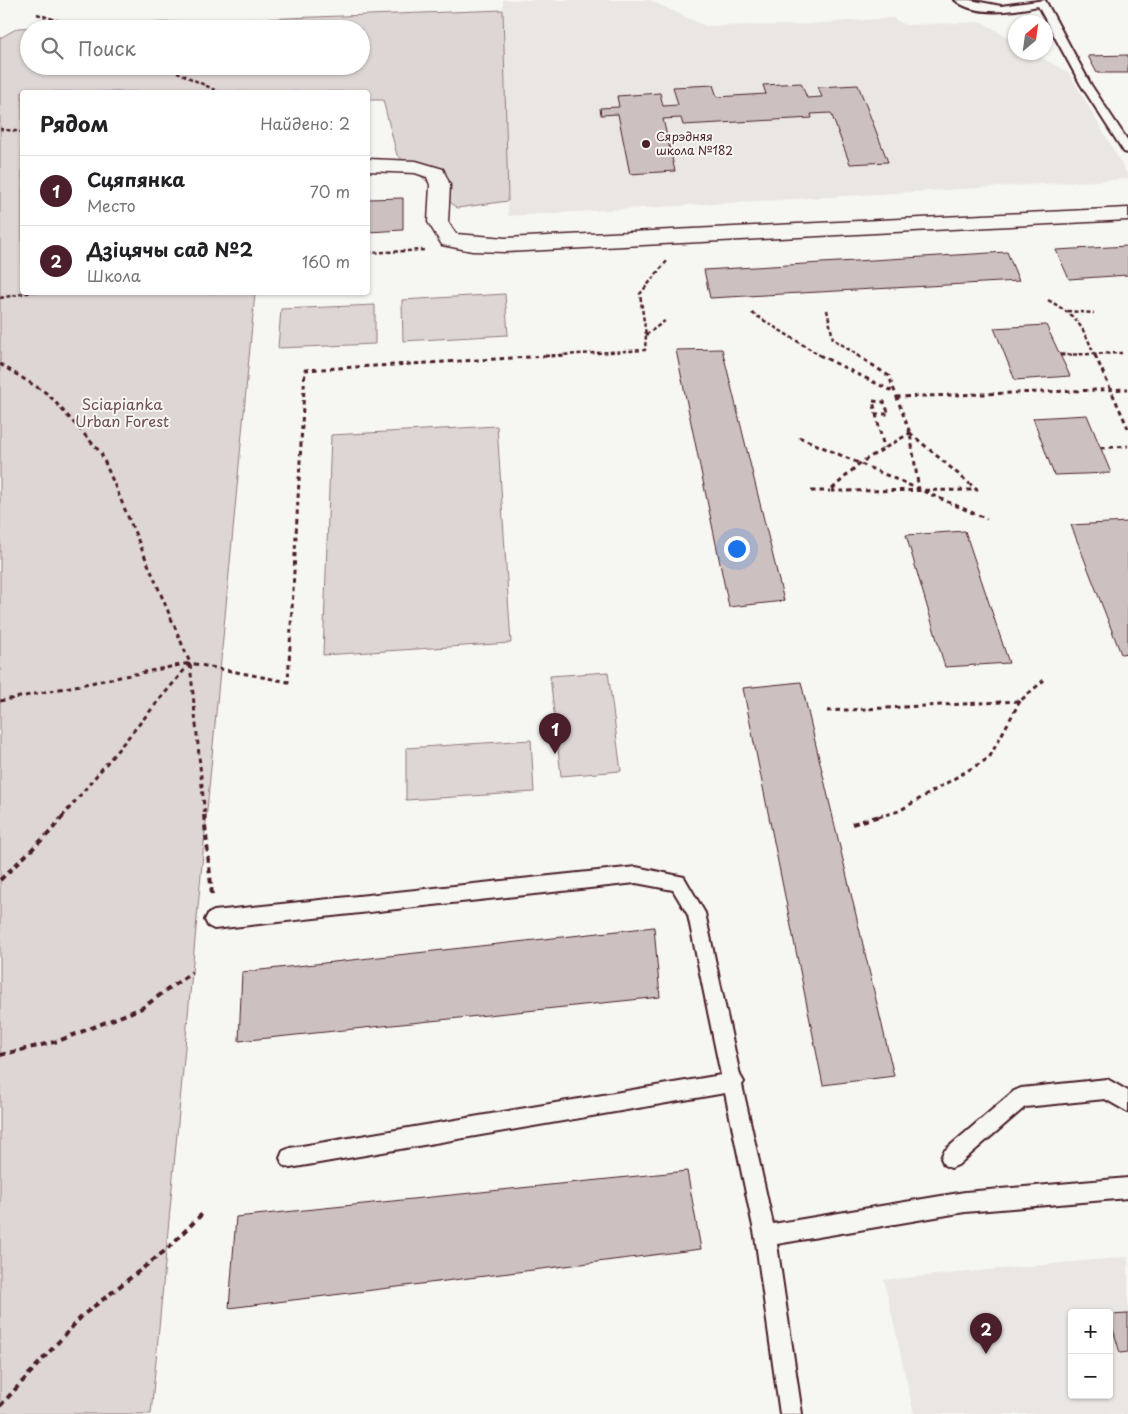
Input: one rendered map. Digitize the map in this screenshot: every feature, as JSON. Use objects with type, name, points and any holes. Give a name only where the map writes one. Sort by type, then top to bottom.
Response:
[{"type":"street","points":[[370,165],[416,166],[436,172],[440,185],[438,222],[449,240],[472,244],[506,245],[1128,214]]},
{"type":"lane","points":[[960,0],[981,7],[1003,11],[1040,2],[1086,85],[1128,150]]},
{"type":"lane","points":[[214,920],[636,875],[678,883],[696,913],[734,1082],[765,1236],[791,1414]]},
{"type":"lane","points":[[290,1158],[734,1082]]},
{"type":"lane","points":[[951,1158],[1021,1098],[1107,1089],[1128,1102]]},
{"type":"lane","points":[[765,1236],[965,1202],[1128,1188]]},
{"type":"path","points":[[37,14],[56,20]]},
{"type":"path","points":[[184,75],[215,90]]},
{"type":"path","points":[[0,129],[20,132]]},
{"type":"path","points":[[0,701],[190,663],[288,682],[305,370],[645,350],[646,335],[640,294],[688,236]]},
{"type":"path","points":[[0,298],[20,294]]},
{"type":"path","points":[[1048,300],[1067,311],[1082,326],[1128,428]]},
{"type":"path","points":[[826,310],[832,339],[889,376],[910,433],[919,490]]},
{"type":"path","points":[[1067,311],[1094,313]]},
{"type":"path","points":[[752,313],[780,334],[840,366],[895,392]]},
{"type":"path","points":[[646,335],[666,320]]},
{"type":"path","points":[[1060,355],[1122,353]]},
{"type":"path","points":[[0,364],[48,394],[101,453],[190,663],[214,920]]},
{"type":"path","points":[[896,397],[1128,389]]},
{"type":"path","points":[[875,414],[889,414],[884,402],[873,401],[875,414],[884,448]]},
{"type":"path","points":[[830,491],[860,463],[910,433]]},
{"type":"path","points":[[811,491],[977,490],[910,433]]},
{"type":"path","points":[[799,437],[987,519]]},
{"type":"path","points":[[1101,448],[1128,446]]},
{"type":"path","points":[[0,880],[49,833],[190,663]]},
{"type":"path","points":[[852,824],[899,811],[989,758],[1020,701],[1044,680]]},
{"type":"path","points":[[827,711],[1020,701]]},
{"type":"path","points":[[0,1055],[58,1041],[142,1008],[192,972]]},
{"type":"path","points":[[0,1406],[83,1315],[166,1250],[202,1214]]},
{"type":"shaded area","points":[[503,0],[649,0],[705,26],[796,25],[893,18],[905,25],[982,22],[1008,38],[1008,60],[1046,60],[1069,73],[1128,175],[1128,179],[508,216]]},
{"type":"shaded area","points":[[1128,1257],[1128,1414],[914,1414],[884,1280]]},
{"type":"green space","name":"Sciapianka Urban Forest","points":[[503,10],[508,201],[457,208],[397,155],[383,100],[370,100],[370,90],[20,90],[20,295],[255,295],[151,1414],[0,1414],[0,38],[20,28],[20,75],[370,75],[370,20],[234,20]]},
{"type":"green space","points":[[505,294],[508,335],[403,341],[402,300]]},
{"type":"green space","points":[[375,305],[375,344],[278,348],[281,309]]},
{"type":"green space","points":[[497,426],[511,643],[323,655],[331,435]]},
{"type":"green space","points":[[608,672],[621,771],[561,776],[550,676]]},
{"type":"green space","points":[[531,740],[534,792],[406,800],[406,748]]},
{"type":"building","points":[[1128,55],[1128,73],[1097,73],[1088,56]]},
{"type":"building","name":"Сярэдняя школа №182","points":[[801,83],[807,98],[822,97],[818,87],[858,85],[888,162],[850,164],[831,113],[811,114],[812,118],[683,125],[681,118],[663,119],[675,171],[630,174],[618,114],[601,115],[600,108],[619,107],[617,96],[660,93],[663,106],[678,105],[673,87],[713,85],[717,97],[766,94],[763,85]]},
{"type":"building","points":[[403,198],[403,230],[370,232],[370,199]]},
{"type":"building","points":[[1128,246],[1128,275],[1069,279],[1056,250]]},
{"type":"building","points":[[1007,252],[1019,281],[710,298],[704,270]]},
{"type":"building","points":[[1046,325],[1070,376],[1015,380],[994,328]]},
{"type":"building","points":[[722,349],[784,601],[729,607],[676,350]]},
{"type":"building","points":[[1087,415],[1111,473],[1054,475],[1033,418]]},
{"type":"building","points":[[1128,522],[1128,653],[1121,654],[1071,525]]},
{"type":"building","points":[[965,531],[1009,663],[945,667],[906,535]]},
{"type":"building","points":[[801,682],[894,1076],[823,1085],[743,688]]},
{"type":"building","points":[[654,927],[660,997],[239,1041],[242,972]]},
{"type":"building","points":[[687,1171],[701,1249],[229,1308],[236,1217]]},
{"type":"building","points":[[1128,1314],[1128,1352],[1120,1353],[1113,1329],[1113,1315]]},
{"type":"place","name":"Сярэдняя школа №182","points":[[646,144]]},
{"type":"place","name":"Сцяпянка","points":[[555,754]]},
{"type":"place","name":"Дзіцячы сад №2","points":[[986,1354]]}]
